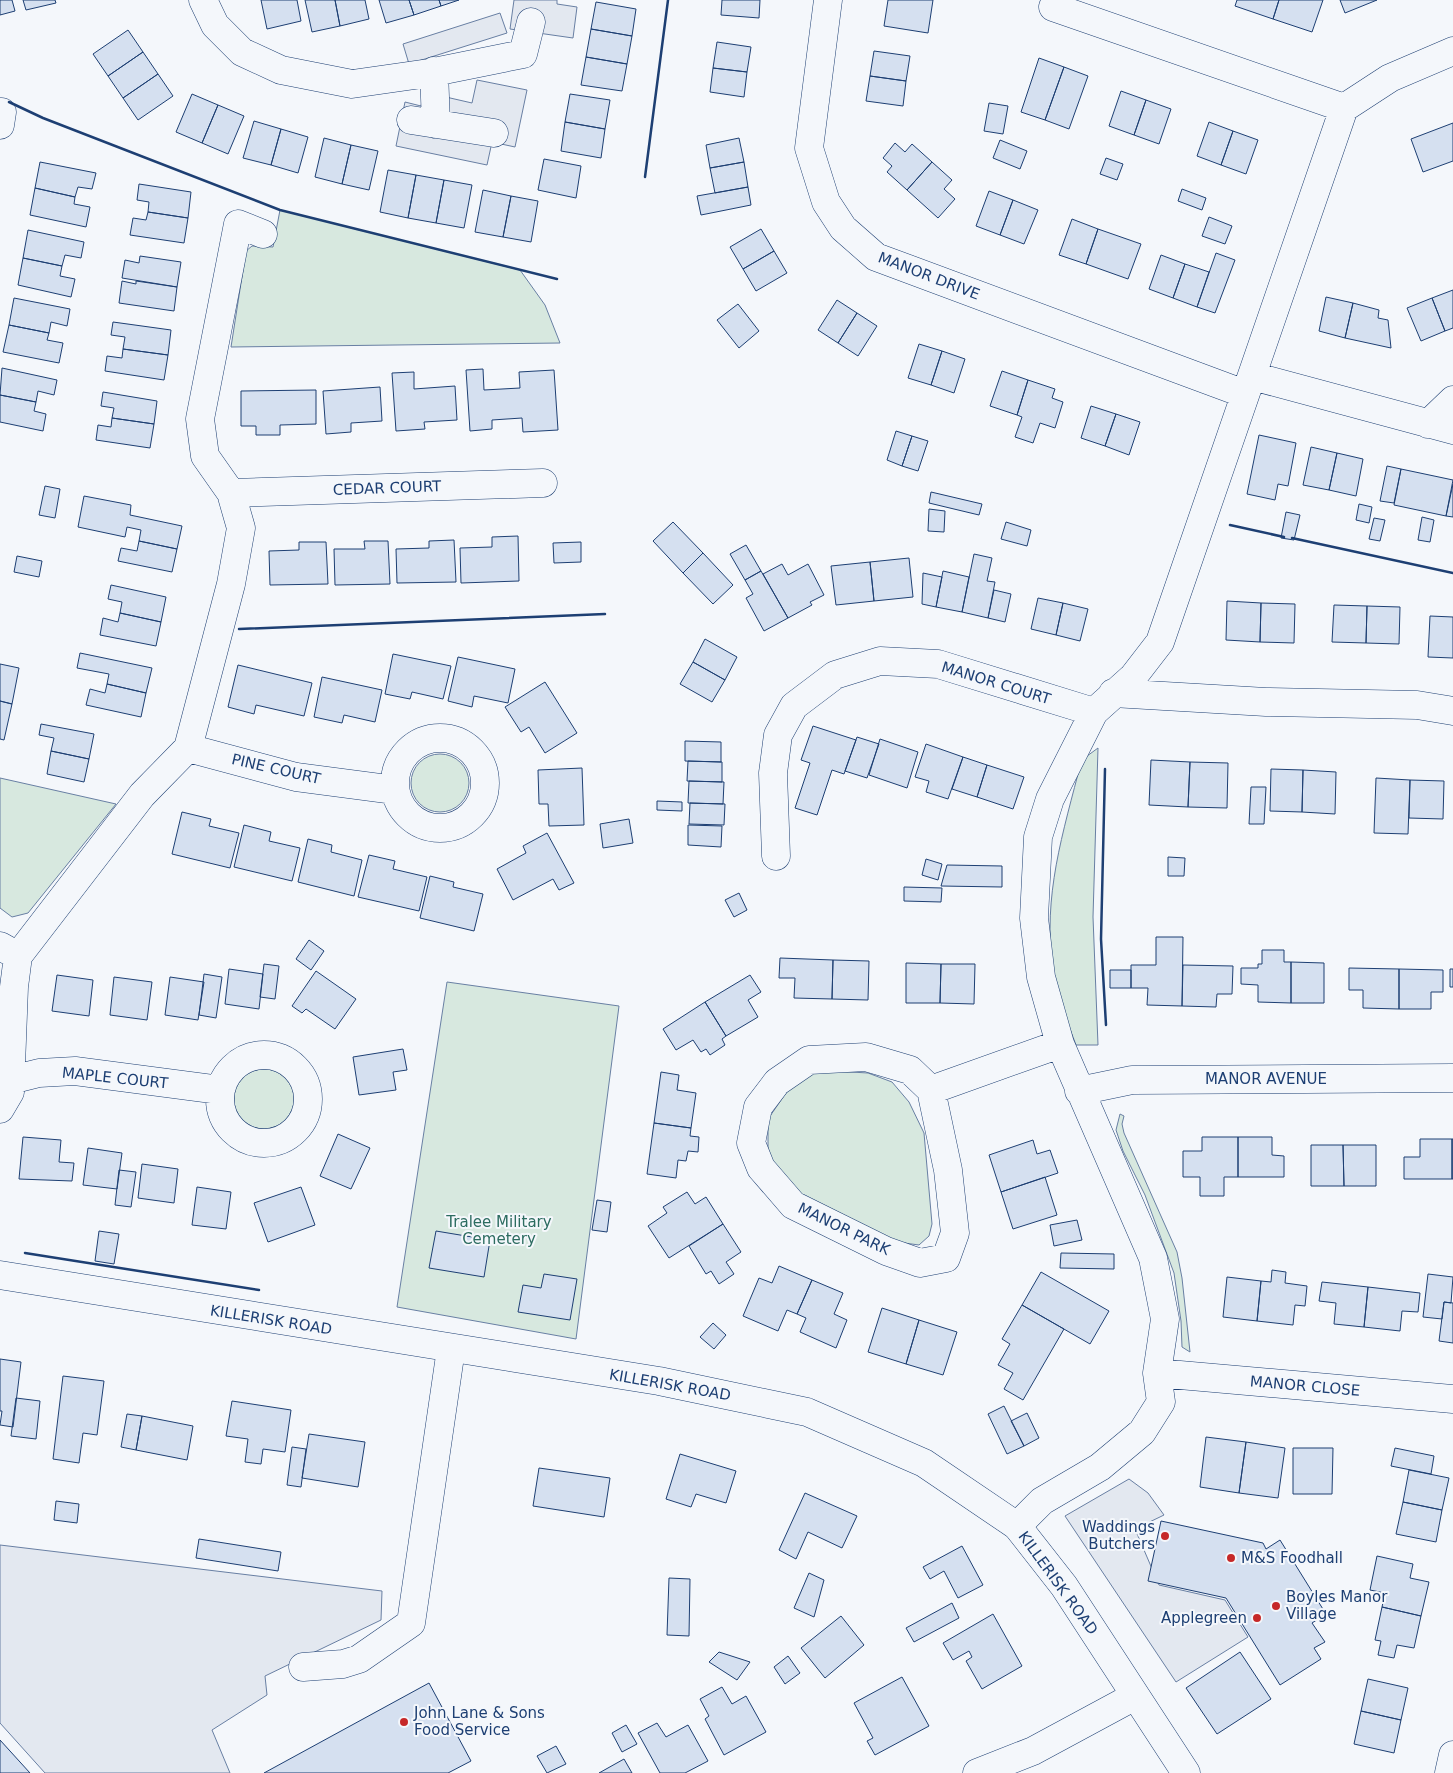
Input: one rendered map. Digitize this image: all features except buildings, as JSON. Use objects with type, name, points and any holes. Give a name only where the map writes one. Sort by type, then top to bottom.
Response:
[{"type":"street","points":[[203,0],[214,25],[242,52],[281,70],[352,84],[523,54],[531,22]]},
{"type":"street","name":"MANOR DRIVE","points":[[828,0],[809,148],[826,202],[843,228],[876,257],[1249,385],[1440,427]]},
{"type":"street","points":[[1053,7],[1344,108]]},
{"type":"street","points":[[1017,1526],[1042,1501],[1100,1468],[1142,1432],[1161,1402],[1157,1373],[1165,1319],[1153,1258],[1060,1044],[1041,977],[1034,918],[1038,838],[1050,799],[1094,712],[1133,677],[1160,642],[1344,108],[1390,78],[1453,51]]},
{"type":"street","points":[[434,71],[424,122],[494,133]]},
{"type":"street","points":[[0,1108],[10,1092],[8,1062],[14,987],[9,951],[142,795],[188,748],[231,584],[240,528],[231,493],[205,456],[200,419],[238,224],[263,234]]},
{"type":"street","points":[[1440,427],[1453,400]]},
{"type":"street","name":"CEDAR COURT","points":[[231,493],[543,483]]},
{"type":"street","name":"MANOR COURT","points":[[776,856],[773,773],[778,735],[794,706],[835,675],[880,661],[938,664],[1094,712]]},
{"type":"street","points":[[1113,693],[1266,702],[1417,705],[1453,711]]},
{"type":"street","name":"PINE COURT","points":[[188,748],[296,777],[395,790]]},
{"type":"street","points":[[931,1090],[1060,1044]]},
{"type":"street","name":"MANOR PARK","points":[[866,1057],[910,1070],[931,1090],[948,1170],[955,1232],[946,1258],[920,1263],[886,1251],[793,1205],[761,1168],[751,1143],[758,1107],[777,1082],[809,1060],[866,1057]]},
{"type":"street","name":"MAPLE COURT","points":[[8,1062],[39,1073],[75,1071],[220,1090]]},
{"type":"street","name":"MANOR AVENUE","points":[[1079,1091],[1132,1080],[1453,1078]]},
{"type":"street","name":"KILLERISK ROAD","points":[[0,1275],[659,1381],[807,1412],[924,1463],[1017,1526],[1064,1586],[1184,1772]]},
{"type":"street","points":[[303,1667],[343,1664],[359,1659],[411,1622],[451,1349]]},
{"type":"street","name":"MANOR CLOSE","points":[[1157,1373],[1453,1399]]},
{"type":"street","points":[[977,1773],[1033,1751],[1135,1696]]},
{"type":"street","points":[[1449,1773],[1453,1755]]},
{"type":"green space","points":[[280,210],[520,270],[545,305],[560,343],[231,347],[246,251],[252,246],[273,247]]},
{"type":"green space","points":[[1098,748],[1093,917],[1098,1045],[1076,1045],[1056,992],[1051,956],[1051,903],[1064,827],[1078,774],[1083,759]]},
{"type":"green space","points":[[434,754],[446,754],[461,762],[469,777],[469,789],[461,804],[446,812],[434,812],[419,804],[411,789],[411,777],[419,762]]},
{"type":"green space","points":[[0,778],[116,804],[28,913],[12,917],[0,908]]},
{"type":"green space","name":"Tralee Military Cemetery","points":[[447,982],[619,1006],[576,1339],[397,1307]]},
{"type":"green space","points":[[258,1069],[270,1069],[281,1074],[289,1082],[294,1093],[292,1111],[281,1124],[270,1129],[258,1129],[247,1124],[239,1116],[234,1105],[234,1093],[239,1082],[247,1074]]},
{"type":"green space","points":[[816,1070],[868,1073],[892,1082],[909,1102],[924,1133],[932,1224],[929,1236],[919,1245],[897,1242],[788,1187],[778,1174],[768,1152],[768,1119],[795,1080]]},
{"type":"green space","points":[[1120,1114],[1124,1116],[1122,1124],[1124,1133],[1177,1252],[1182,1278],[1190,1352],[1182,1347],[1181,1321],[1174,1273],[1145,1195],[1123,1151],[1116,1130]]},
{"type":"shaded area","points":[[514,0],[557,0],[557,4],[577,7],[573,38],[510,29]]},
{"type":"shaded area","points":[[500,13],[507,33],[409,64],[403,44]]},
{"type":"shaded area","points":[[477,80],[527,90],[515,147],[492,142],[487,165],[396,146],[405,102],[421,106],[424,92],[472,103]]},
{"type":"shaded area","points":[[1129,1479],[1148,1493],[1164,1515],[1135,1529],[1159,1585],[1225,1600],[1248,1637],[1176,1682],[1065,1516]]},
{"type":"shaded area","points":[[0,1545],[382,1591],[381,1620],[265,1676],[267,1695],[212,1730],[230,1773],[45,1773],[0,1723]]},
{"type":"wall","points":[[645,177],[668,0]]},
{"type":"wall","points":[[9,102],[43,118],[280,210],[557,279]]},
{"type":"wall","points":[[1230,525],[1284,537]]},
{"type":"wall","points":[[1292,538],[1453,573]]},
{"type":"wall","points":[[239,629],[605,614]]},
{"type":"wall","points":[[1105,769],[1101,939],[1106,1025]]},
{"type":"wall","points":[[25,1253],[259,1290]]},
{"type":"place","name":"Waddings Butchers","points":[[1165,1536]]},
{"type":"place","name":"M&S Foodhall","points":[[1231,1558]]},
{"type":"place","name":"Boyles Manor Village","points":[[1276,1606]]},
{"type":"place","name":"Applegreen","points":[[1257,1618]]},
{"type":"place","name":"John Lane & Sons Food Service","points":[[404,1722]]}]
